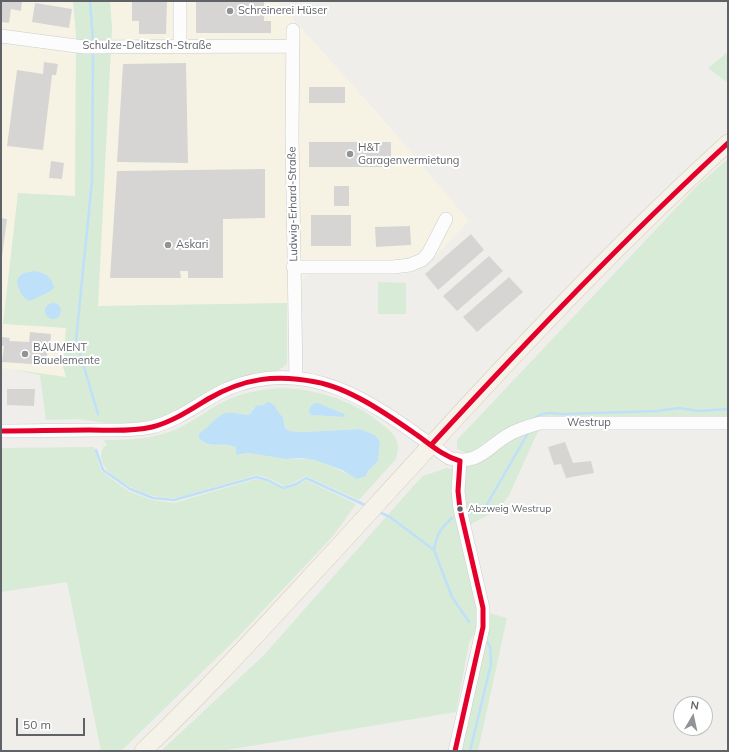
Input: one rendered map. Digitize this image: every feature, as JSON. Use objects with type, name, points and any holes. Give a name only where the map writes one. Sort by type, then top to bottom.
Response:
[{"type":"main road","points":[[143,751],[251,641],[502,368],[593,272],[728,143]]},
{"type":"street","points":[[180,1],[180,47]]},
{"type":"street","name":"Ludwig-Erhard-Straße","points":[[293,30],[293,267],[296,378]]},
{"type":"street","name":"Schulze-Delitzsch-Straße","points":[[1,36],[84,47],[293,46]]},
{"type":"street","points":[[293,267],[393,267],[410,265],[422,260],[428,254],[446,219]]},
{"type":"street","points":[[1,431],[122,430],[150,427],[176,419],[212,397],[240,385],[264,380],[296,378],[324,383],[357,396],[391,416],[449,458],[460,461],[458,491],[460,509],[483,608],[483,627],[455,751]]},
{"type":"street","name":"Westrup","points":[[460,461],[482,454],[508,435],[523,428],[540,423],[728,423]]},
{"type":"shaded area","points":[[1,1],[73,1],[76,35],[75,196],[18,193],[3,323],[66,328],[63,367],[66,378],[1,368]]},
{"type":"shaded area","points":[[110,1],[277,1],[382,118],[469,221],[428,264],[417,270],[403,274],[310,274],[305,276],[302,281],[302,303],[98,306],[112,28]]},
{"type":"green space","points":[[73,1],[110,1],[112,28],[98,306],[287,303],[287,364],[275,373],[165,417],[124,426],[79,419],[46,420],[40,375],[11,369],[66,377],[63,367],[66,328],[3,324],[18,193],[75,196],[76,35]],"holes":[[[29,272],[49,278],[54,284],[51,291],[48,293],[19,276]]]},
{"type":"green space","points":[[728,52],[728,83],[708,68]]},
{"type":"green space","points":[[728,159],[728,420],[541,420],[479,452],[466,453],[457,449],[457,440],[697,186]]},
{"type":"green space","points":[[378,282],[406,283],[406,314],[378,314]]},
{"type":"green space","points":[[275,389],[297,389],[324,394],[361,409],[383,425],[395,437],[398,446],[396,459],[359,500],[306,476],[284,486],[269,478],[256,475],[183,497],[165,498],[148,494],[131,487],[116,478],[103,464],[101,453],[104,446],[107,446],[104,440],[133,439],[161,435],[179,428],[219,404],[234,397],[250,392]],"holes":[[[266,403],[277,409],[278,413],[284,420],[285,428],[289,431],[303,432],[360,429],[375,435],[380,442],[378,461],[367,474],[346,473],[319,461],[310,459],[285,459],[249,453],[240,455],[236,452],[236,447],[207,444],[199,438],[201,432],[205,431],[208,426],[239,415],[250,414],[254,408],[265,405]],[[314,404],[344,417],[311,415],[310,407]]]},
{"type":"green space","points":[[541,425],[509,495],[498,510],[467,526],[464,513],[463,471],[471,463],[508,438]]},
{"type":"green space","points":[[94,447],[101,471],[128,491],[152,500],[174,503],[256,479],[268,481],[284,489],[306,480],[356,504],[333,536],[238,637],[121,751],[101,751],[67,582],[1,592],[1,448]]},
{"type":"green space","points":[[447,468],[452,469],[456,473],[479,606],[478,627],[469,643],[456,712],[220,751],[161,751],[264,655],[423,476]]},
{"type":"green space","points":[[486,612],[507,618],[478,751],[457,751]]},
{"type":"water","points":[[35,271],[48,276],[54,287],[51,291],[30,301],[21,294],[17,282],[21,275]]},
{"type":"water","points":[[50,303],[56,303],[61,308],[59,317],[56,319],[50,319],[45,314],[45,308]]},
{"type":"water","points":[[267,402],[275,406],[283,417],[285,428],[289,431],[303,432],[360,429],[375,435],[380,442],[378,461],[368,471],[366,476],[357,479],[342,470],[315,460],[302,458],[285,459],[249,453],[237,455],[236,447],[231,445],[207,444],[199,438],[199,433],[219,416],[227,413],[244,415],[250,414],[256,406],[264,405]]},
{"type":"water","points":[[318,403],[344,414],[345,416],[311,415],[309,412],[310,407]]},
{"type":"building","points":[[1,1],[22,1],[21,11],[11,9],[9,23],[1,22]]},
{"type":"building","points":[[132,1],[167,1],[166,34],[139,34],[139,21],[132,21]]},
{"type":"building","name":"Schreinerei Hüser","points":[[196,1],[264,1],[264,21],[271,21],[271,33],[196,33]]},
{"type":"building","points":[[35,3],[72,9],[69,28],[32,22]]},
{"type":"building","points":[[44,62],[58,64],[56,75],[52,75],[43,150],[7,146],[17,70],[43,74]]},
{"type":"building","points":[[186,63],[188,163],[117,162],[123,64]]},
{"type":"building","points":[[309,87],[345,87],[345,103],[309,103]]},
{"type":"building","name":"H&T Garagenvermietung","points":[[309,142],[391,142],[391,167],[309,167]]},
{"type":"building","points":[[51,161],[64,163],[62,179],[49,178]]},
{"type":"building","name":"Askari","points":[[265,169],[265,218],[223,219],[223,278],[188,278],[188,271],[180,271],[181,278],[110,278],[117,171]]},
{"type":"building","points":[[334,186],[349,186],[349,206],[334,206]]},
{"type":"building","points":[[311,215],[351,215],[351,246],[311,246]]},
{"type":"building","points":[[1,218],[7,219],[2,257],[1,257]]},
{"type":"building","points":[[410,226],[411,245],[376,247],[375,227]]},
{"type":"building","points":[[471,234],[484,250],[438,290],[425,274]]},
{"type":"building","points":[[489,256],[503,271],[457,311],[443,296]]},
{"type":"building","points":[[509,277],[523,292],[477,332],[463,317]]},
{"type":"building","name":"BAUMENT Bauelemente","points":[[30,332],[51,334],[46,365],[2,362],[4,346],[1,346],[2,337],[10,338],[9,341],[29,342]]},
{"type":"building","points":[[7,389],[35,389],[34,406],[7,405]]},
{"type":"building","points":[[565,442],[573,463],[591,461],[594,473],[566,478],[561,464],[554,465],[548,447]]},
{"type":"waterway","points":[[90,1],[93,42]]},
{"type":"waterway","points":[[93,51],[92,181],[76,340],[98,414]]},
{"type":"waterway","points":[[535,418],[542,414],[548,413],[562,414],[658,411],[678,408],[699,411],[728,409]]},
{"type":"waterway","points":[[467,514],[486,506],[528,433]]},
{"type":"waterway","points":[[96,450],[103,470],[130,489],[153,498],[174,500],[256,477],[268,480],[283,488],[296,484],[306,478],[367,506]]},
{"type":"waterway","points":[[379,512],[390,517],[434,550],[452,597],[469,622]]},
{"type":"waterway","points":[[434,550],[436,540],[440,532],[452,518]]},
{"type":"waterway","points":[[470,751],[491,664],[490,647],[487,642]]},
{"type":"transit line","points":[[431,445],[576,291],[651,216],[728,143]]},
{"type":"transit line","points":[[1,431],[144,429],[174,419],[234,386],[260,380],[287,378],[329,385],[355,396],[394,419],[443,453],[460,461]]},
{"type":"transit line","points":[[455,751],[483,627],[483,608],[460,509],[458,491],[460,461]]},
{"type":"place","name":"Schreinerei Hüser","points":[[230,11]]},
{"type":"place","name":"H&T Garagenvermietung","points":[[350,154]]},
{"type":"place","name":"Askari","points":[[168,245]]},
{"type":"place","name":"BAUMENT Bauelemente","points":[[25,354]]},
{"type":"place","name":"Abzweig Westrup","points":[[460,509]]}]
